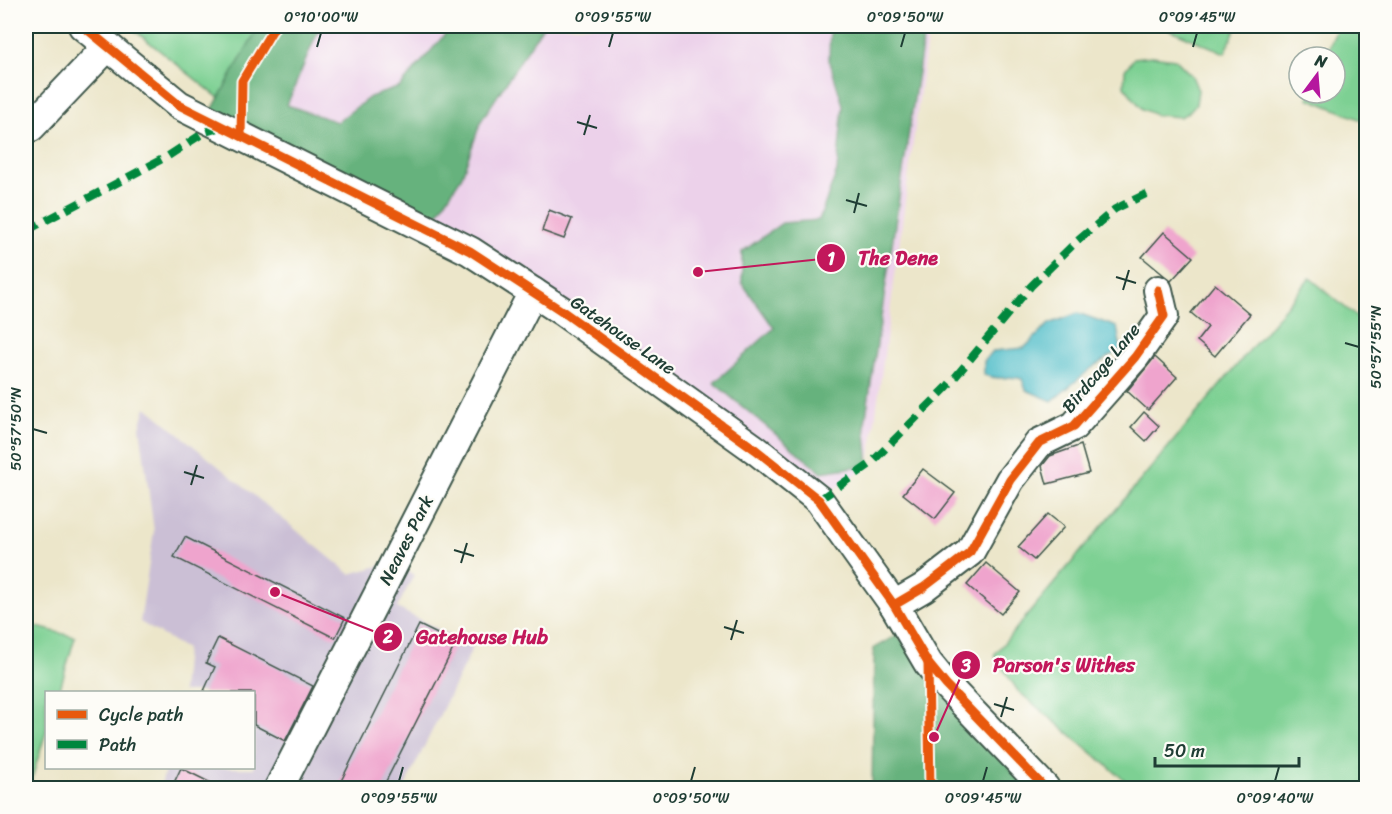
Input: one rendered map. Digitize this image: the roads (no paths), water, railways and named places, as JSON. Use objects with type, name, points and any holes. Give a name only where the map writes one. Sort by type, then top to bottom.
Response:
[{"type":"street","name":"Gatehouse Lane","points":[[83,26],[178,105],[470,251],[533,292],[756,450],[819,500],[894,605],[928,663],[946,685],[1046,789]]},
{"type":"street","points":[[32,127],[108,46]]},
{"type":"street","name":"Birdcage Lane","points":[[894,605],[923,588],[970,552],[1010,480],[1039,443],[1074,426],[1135,357],[1164,316],[1158,290]]},
{"type":"street","name":"Neaves Park","points":[[279,789],[533,292]]},
{"type":"water","points":[[1078,313],[1117,327],[1121,349],[1093,367],[1052,401],[1026,390],[1022,379],[995,378],[984,375],[984,361],[993,351],[1024,348],[1049,324]]},
{"type":"place","name":"The Dene","points":[[698,272]]},
{"type":"place","name":"Gatehouse Hub","points":[[275,592]]},
{"type":"place","name":"Parson's Withes","points":[[934,737]]}]
